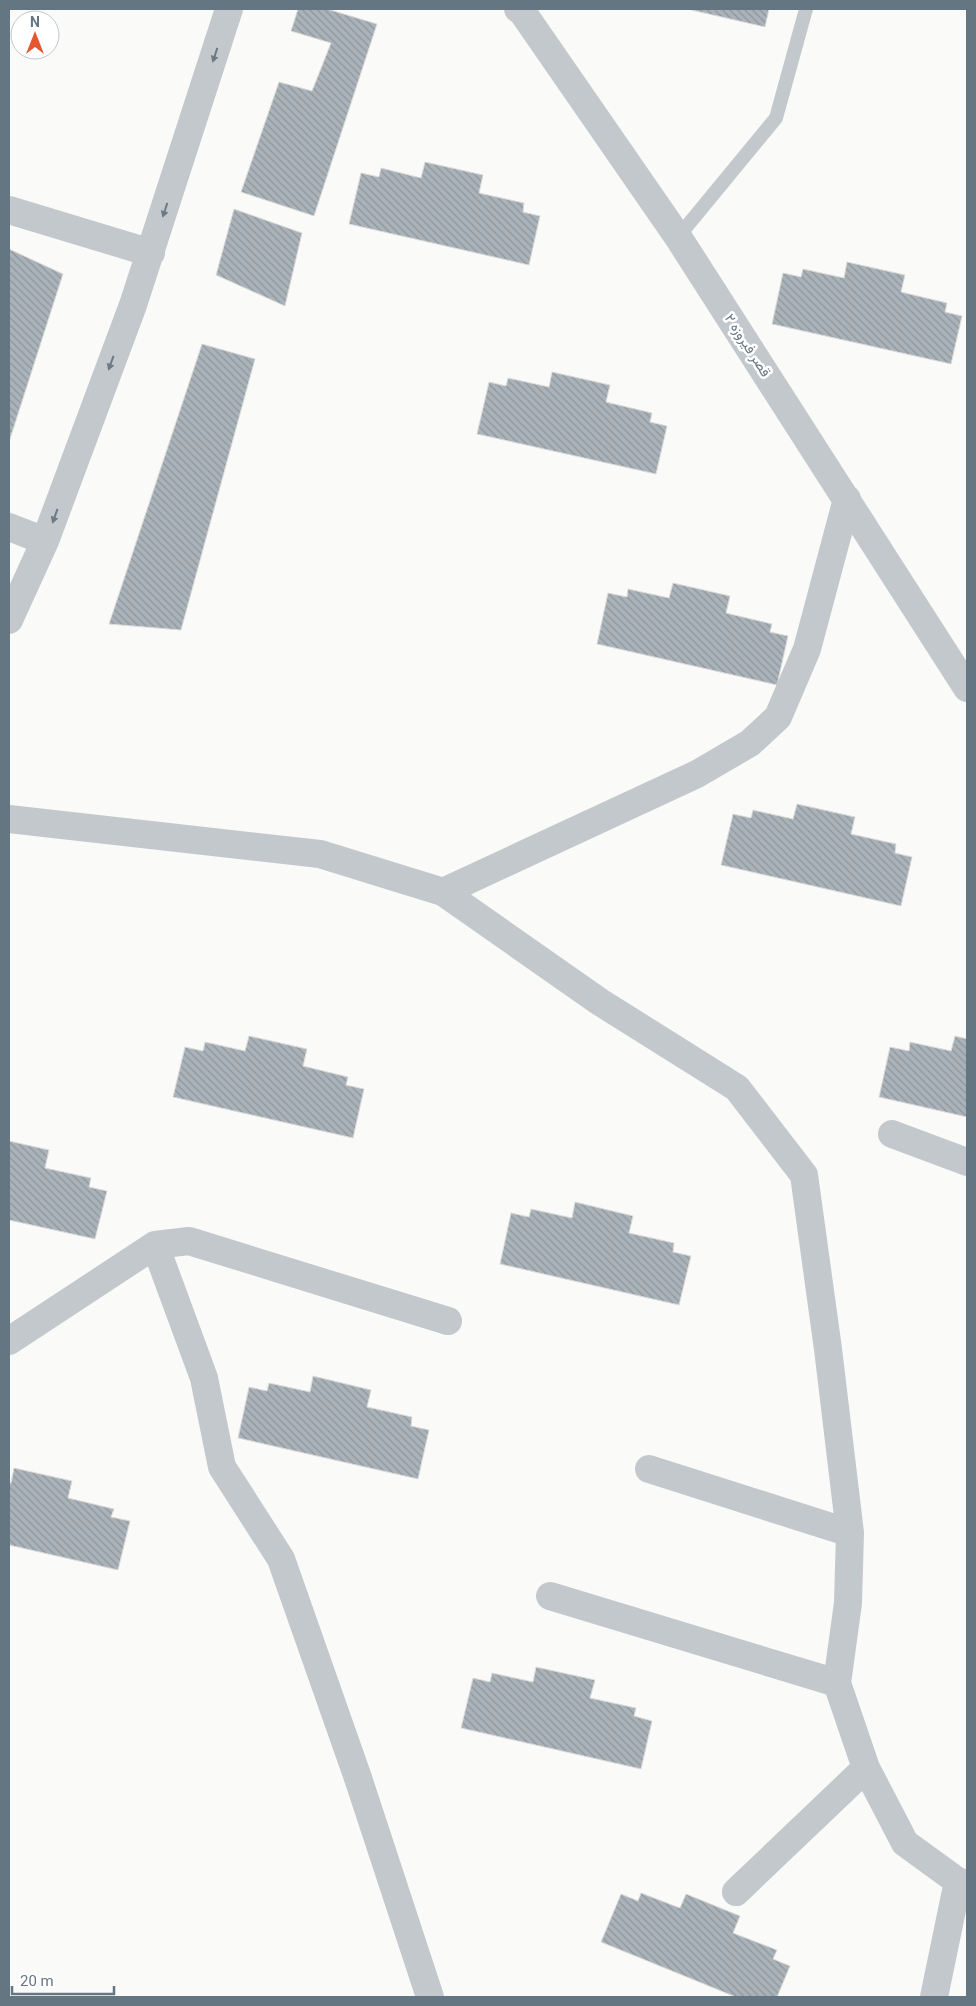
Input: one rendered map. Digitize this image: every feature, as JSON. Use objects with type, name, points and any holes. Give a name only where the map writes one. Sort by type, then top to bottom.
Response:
[{"type":"street","points":[[9,620],[46,540],[133,305],[229,9]]},
{"type":"street","name":"قصر فیروزه ۲","points":[[520,9],[678,237],[967,688]]},
{"type":"street","points":[[9,210],[151,253]]},
{"type":"street","points":[[443,892],[697,774],[750,743],[778,717],[807,649],[847,499]]},
{"type":"street","points":[[9,527],[46,540]]},
{"type":"street","points":[[9,819],[320,854],[443,892],[600,1002],[737,1088],[804,1175],[828,1349],[850,1533],[848,1603],[837,1683],[866,1768],[905,1843],[962,1885],[934,1997]]},
{"type":"street","points":[[892,1134],[967,1162]]},
{"type":"street","points":[[9,1341],[155,1245],[189,1241],[448,1321]]},
{"type":"street","points":[[155,1245],[204,1378],[222,1467],[281,1559],[430,1997]]},
{"type":"street","points":[[649,1469],[850,1533]]},
{"type":"street","points":[[550,1596],[837,1683]]},
{"type":"street","points":[[736,1892],[866,1768]]},
{"type":"lane","points":[[678,237],[776,118],[806,9]]},
{"type":"building","points":[[298,9],[327,9],[377,24],[314,216],[241,192],[279,82],[312,91],[331,43],[291,31]]},
{"type":"building","points":[[687,9],[769,9],[765,27]]},
{"type":"building","points":[[425,162],[483,175],[479,193],[524,203],[523,212],[540,216],[529,265],[349,224],[361,173],[379,177],[381,168],[421,178]]},
{"type":"building","points":[[234,209],[302,233],[285,306],[216,275]]},
{"type":"building","points":[[9,249],[63,274],[9,442]]},
{"type":"building","points":[[847,262],[905,275],[901,292],[947,303],[945,312],[962,316],[951,364],[772,324],[783,273],[801,277],[803,269],[844,278]]},
{"type":"building","points":[[202,344],[255,359],[181,630],[109,624]]},
{"type":"building","points":[[552,372],[610,385],[606,402],[652,413],[650,422],[667,426],[656,474],[477,434],[489,382],[506,386],[508,378],[549,387]]},
{"type":"building","points":[[673,583],[730,596],[726,613],[772,624],[770,632],[788,636],[777,685],[597,644],[608,593],[627,597],[628,589],[669,598]]},
{"type":"building","points":[[797,804],[855,817],[851,834],[896,844],[895,853],[912,857],[901,906],[721,865],[733,814],[751,818],[753,810],[793,819]]},
{"type":"building","points":[[249,1036],[307,1049],[303,1066],[348,1077],[346,1085],[364,1089],[353,1138],[173,1097],[185,1047],[203,1051],[205,1042],[245,1051]]},
{"type":"building","points":[[955,1036],[967,1039],[967,1117],[879,1097],[890,1047],[909,1051],[910,1042],[951,1051]]},
{"type":"building","points":[[9,1141],[49,1150],[45,1168],[91,1178],[89,1187],[107,1191],[95,1239],[9,1220]]},
{"type":"building","points":[[575,1202],[633,1216],[629,1233],[674,1243],[673,1252],[691,1256],[679,1305],[500,1264],[511,1213],[529,1217],[531,1209],[572,1218]]},
{"type":"building","points":[[313,1376],[371,1390],[367,1407],[412,1417],[411,1426],[429,1430],[418,1479],[238,1438],[249,1387],[267,1391],[269,1383],[310,1392]]},
{"type":"building","points":[[14,1468],[72,1481],[68,1498],[114,1509],[111,1517],[130,1521],[118,1570],[9,1545],[9,1483],[11,1483]]},
{"type":"building","points":[[536,1667],[595,1680],[590,1698],[636,1708],[634,1716],[652,1721],[641,1769],[461,1728],[473,1678],[490,1682],[492,1673],[533,1682]]},
{"type":"building","points":[[641,1893],[680,1908],[686,1894],[740,1916],[733,1933],[777,1950],[773,1959],[790,1966],[777,1997],[736,1997],[601,1942],[621,1894],[638,1901]]}]
